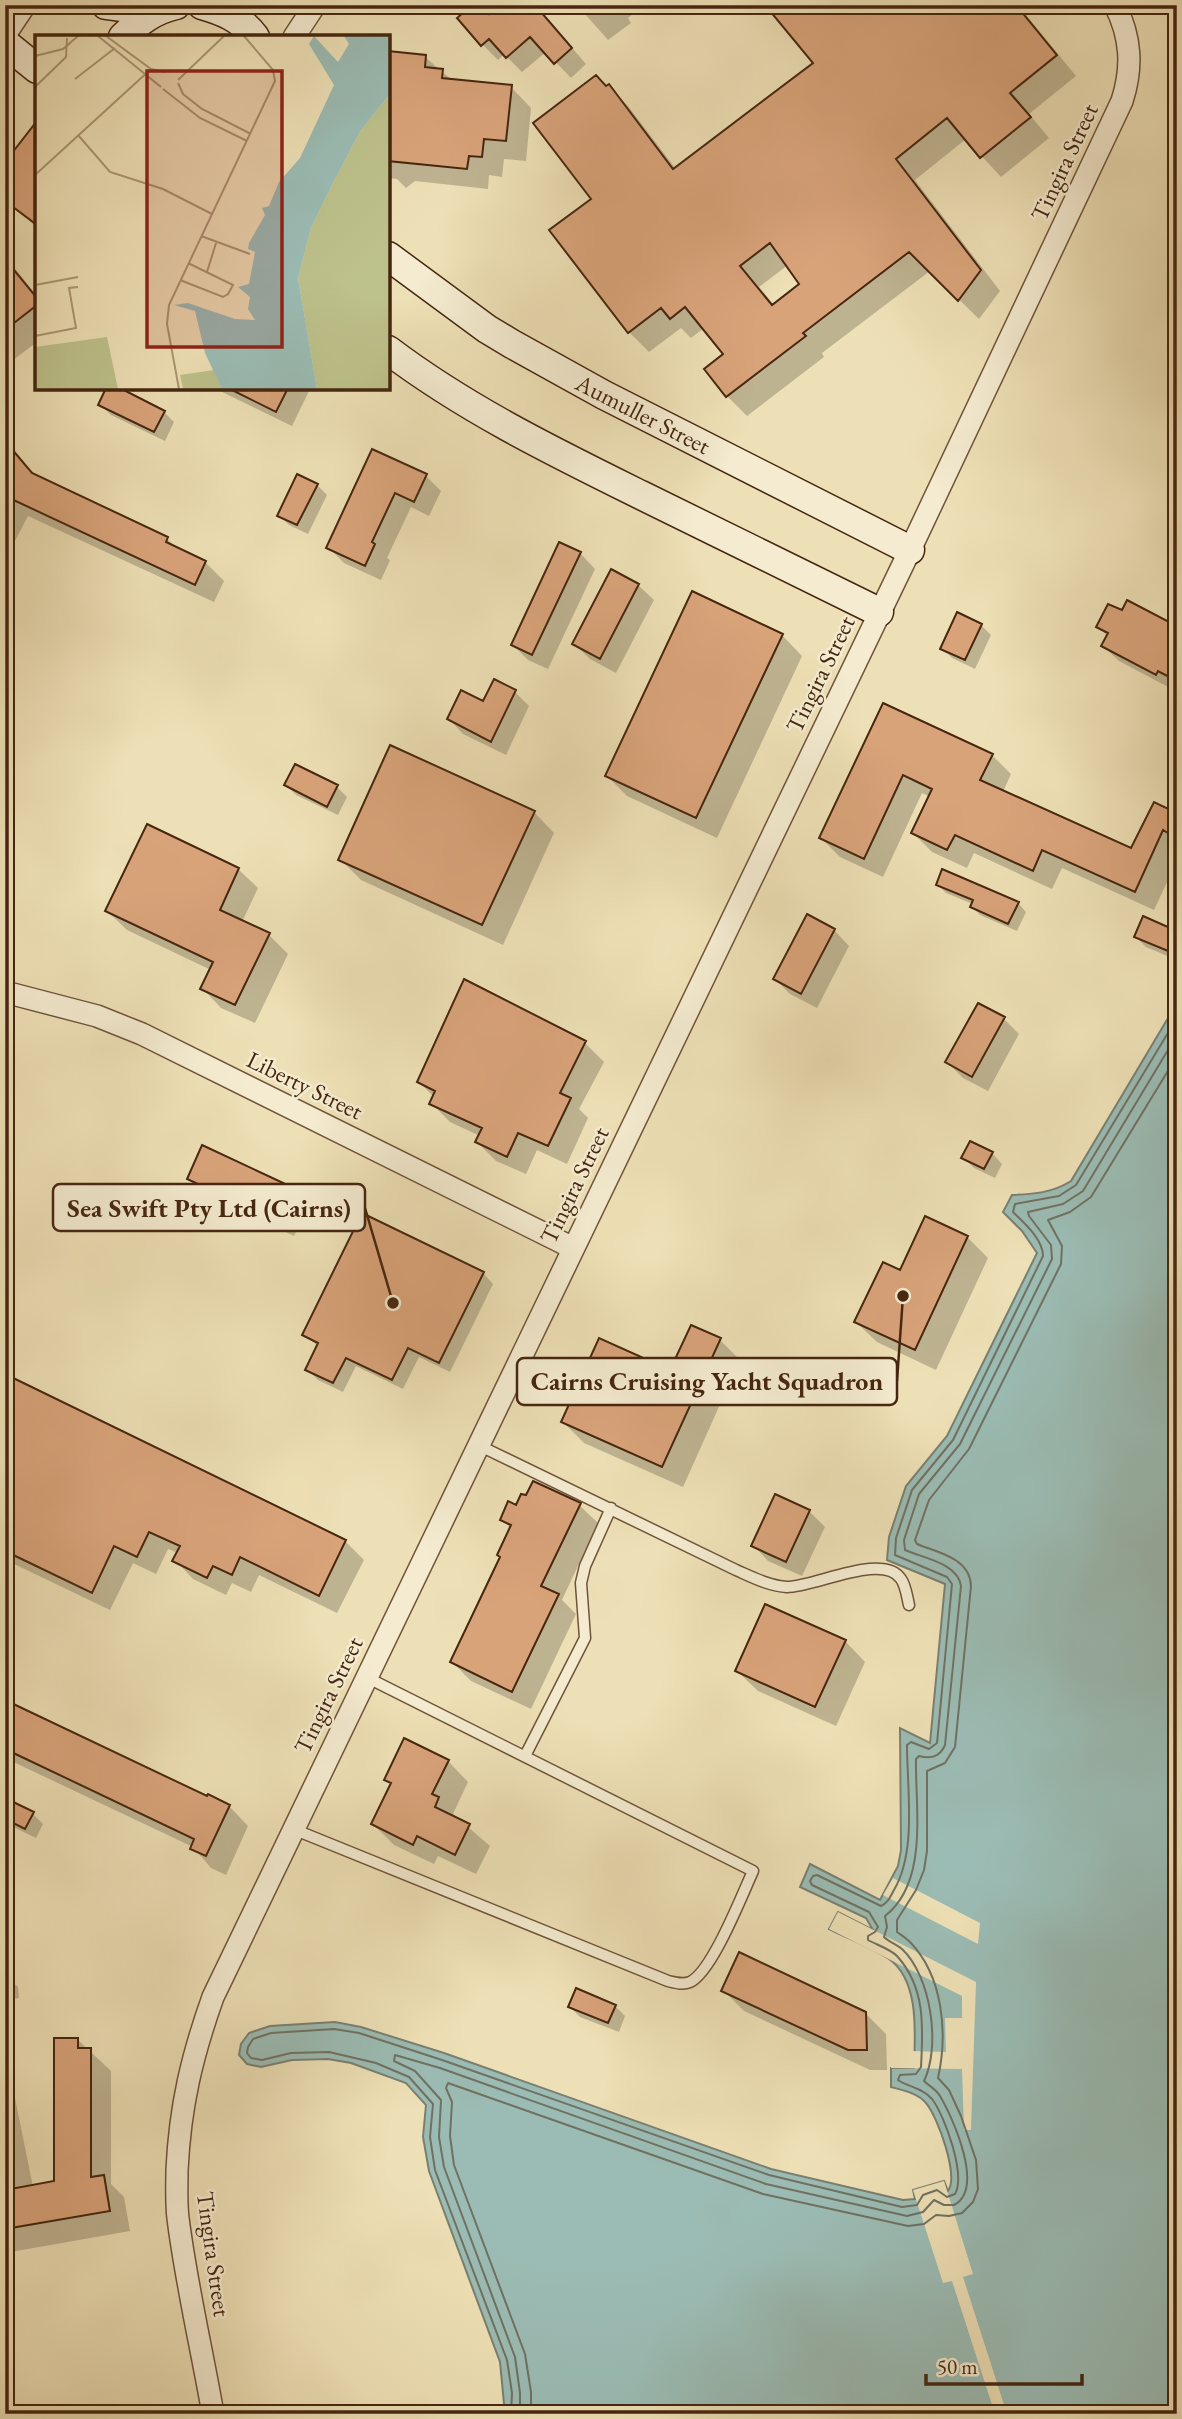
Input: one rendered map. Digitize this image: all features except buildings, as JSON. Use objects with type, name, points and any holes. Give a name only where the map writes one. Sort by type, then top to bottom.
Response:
[{"type":"street","points":[[5,35],[24,5]]},
{"type":"street","points":[[106,5],[142,10],[169,7]]},
{"type":"street","points":[[202,5],[226,12],[249,28],[254,35]]},
{"type":"street","points":[[296,35],[315,5]]},
{"type":"street","name":"Tingira Street","points":[[213,2414],[177,2216],[179,2137],[184,2098],[194,2050],[213,1997],[910,550],[1122,101],[1129,73],[1129,43],[1115,5]]},
{"type":"street","points":[[125,35],[139,20],[169,7]]},
{"type":"street","points":[[5,43],[35,67]]},
{"type":"street","name":"Aumuller Street","points":[[390,257],[487,329],[512,344],[604,395],[910,550]]},
{"type":"street","points":[[390,351],[429,380],[507,426],[879,612]]},
{"type":"street","name":"Liberty Street","points":[[5,992],[97,1016],[142,1034],[573,1248]]},
{"type":"lane","points":[[478,1445],[736,1570],[771,1584],[796,1586],[884,1568],[902,1580],[909,1605]]},
{"type":"lane","points":[[525,1756],[585,1639],[580,1583],[611,1508]]},
{"type":"lane","points":[[292,1829],[668,1981],[683,1984],[698,1977],[715,1954],[753,1871],[366,1677]]},
{"type":"water","points":[[1177,1003],[1177,2414],[505,2414],[500,2362],[429,2171],[423,2137],[426,2105],[406,2083],[351,2063],[328,2059],[292,2060],[261,2067],[247,2064],[239,2055],[241,2044],[249,2033],[270,2026],[335,2022],[361,2027],[444,2053],[771,2169],[903,2200],[915,2199],[913,2190],[944,2181],[948,2191],[951,2183],[949,2160],[931,2110],[919,2097],[891,2087],[891,2068],[914,2068],[914,2009],[906,1981],[889,1959],[829,1929],[838,1912],[873,1930],[866,1918],[800,1887],[810,1864],[880,1900],[898,1866],[901,1850],[900,1728],[930,1743],[945,1584],[887,1560],[889,1537],[906,1486],[947,1436],[1037,1253],[1022,1231],[1003,1212],[1012,1195],[1050,1190],[1071,1181]]},
{"type":"pier","points":[[893,1878],[980,1923],[978,1944],[883,1895]]},
{"type":"pier","points":[[838,1912],[976,1982],[971,2130],[964,2130],[962,2069],[891,2068],[891,2065],[910,2065],[911,2051],[946,2052],[945,2018],[962,2018],[962,1996],[829,1929]]},
{"type":"pier","points":[[944,2181],[973,2274],[963,2277],[1007,2414],[995,2414],[952,2281],[943,2283],[913,2190]]},
{"type":"place","name":"Cairns Cruising Yacht Squadron","points":[[903,1296]]},
{"type":"place","name":"Sea Swift Pty Ltd (Cairns)","points":[[393,1303]]}]
